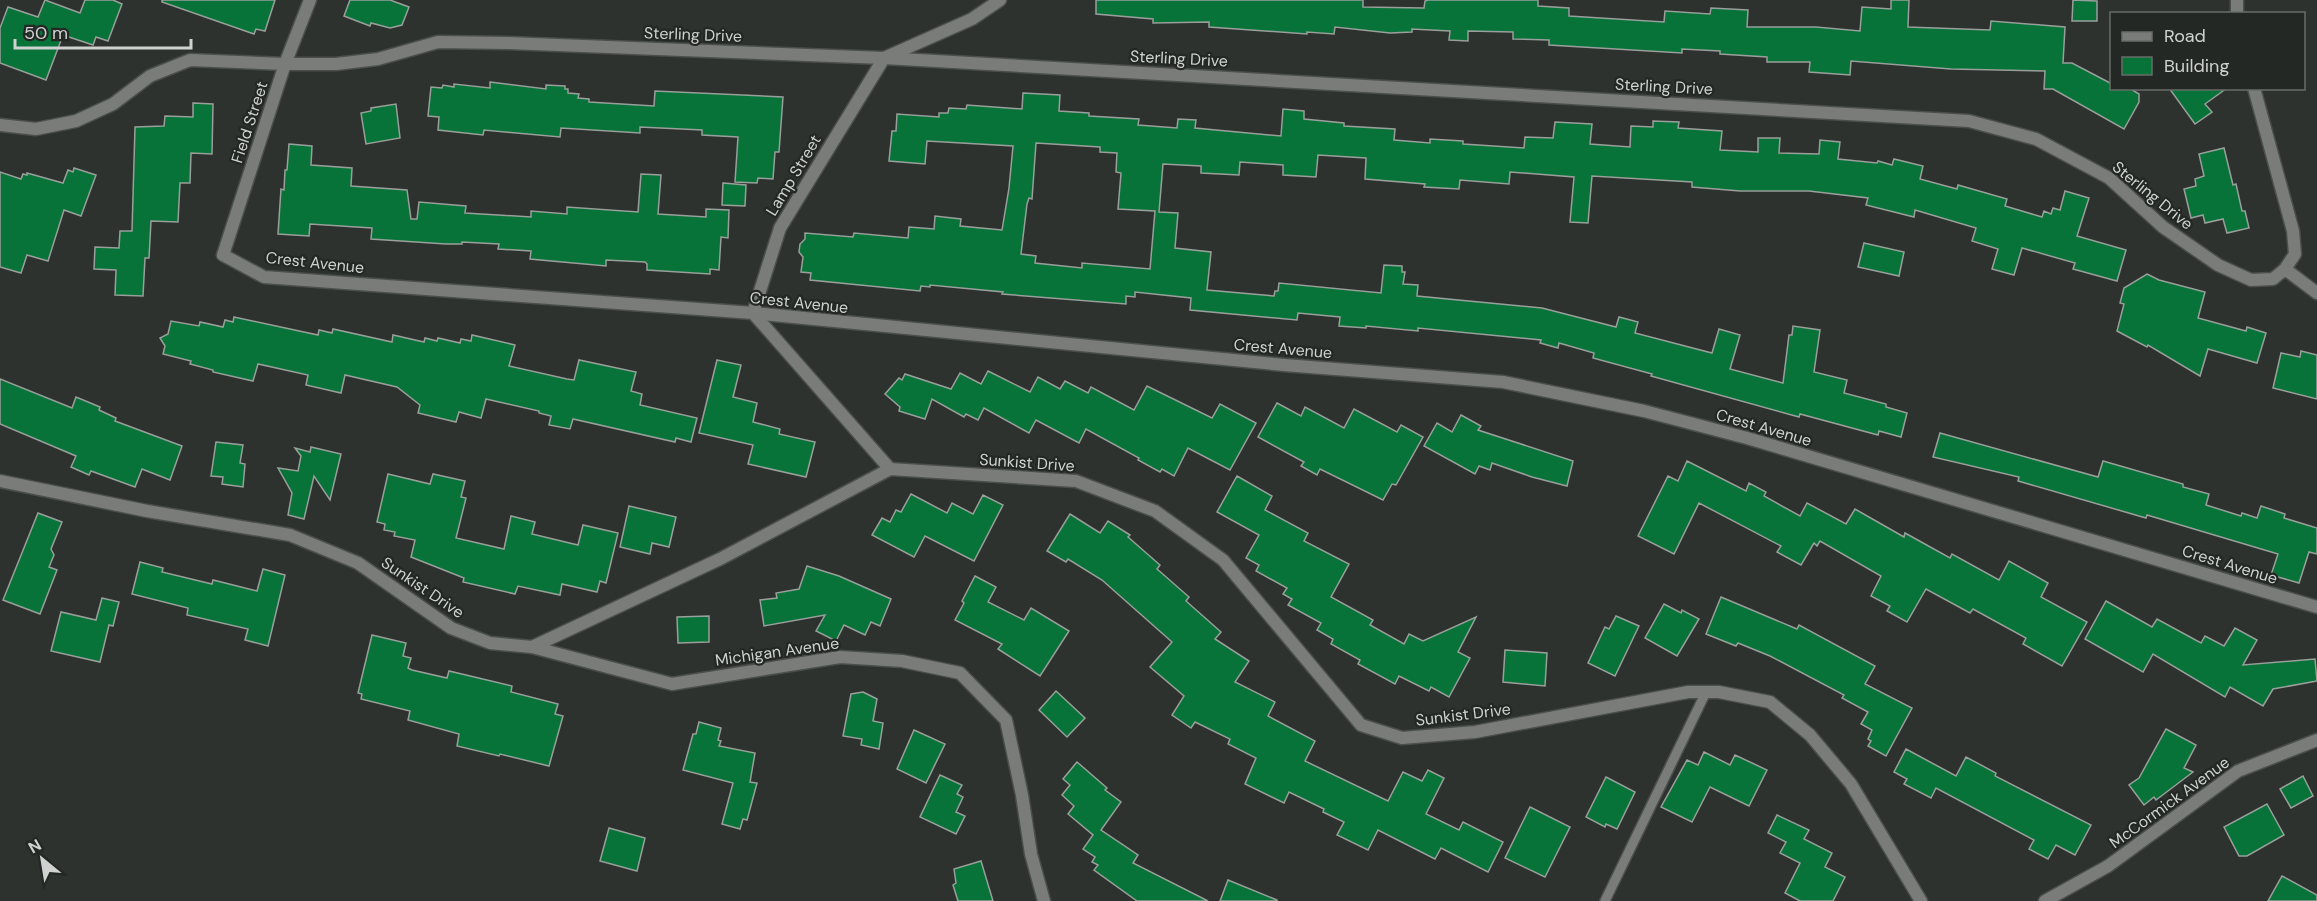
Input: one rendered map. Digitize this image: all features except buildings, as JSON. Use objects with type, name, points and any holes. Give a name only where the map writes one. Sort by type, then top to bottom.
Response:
[{"type":"street","name":"Field Street","points":[[224,255],[285,64],[310,0]]},
{"type":"street","points":[[884,58],[972,20],[1000,0]]},
{"type":"street","name":"Sterling Drive","points":[[0,125],[36,129],[76,121],[112,104],[150,76],[190,60],[336,64],[378,59],[438,42],[884,58],[1969,121],[2036,138],[2109,178],[2163,227],[2226,269],[2251,280],[2273,279],[2285,269]]},
{"type":"street","name":"Lamp Street","points":[[753,314],[780,228],[884,58]]},
{"type":"street","points":[[2255,90],[2293,231],[2295,254],[2285,269],[2317,293]]},
{"type":"street","name":"Crest Avenue","points":[[224,255],[264,277],[753,314],[1284,365],[1503,382],[1644,411],[1747,438],[2317,607]]},
{"type":"street","points":[[532,647],[720,560],[890,469],[753,314]]},
{"type":"street","name":"Sunkist Drive","points":[[890,469],[1076,481],[1155,511],[1223,560],[1361,725],[1402,738],[1475,732],[1688,692],[1719,692],[1770,702],[1810,735],[1851,784],[1921,901]]},
{"type":"street","name":"Sunkist Drive","points":[[0,481],[147,512],[290,535],[358,563],[451,628],[490,643],[532,647]]},
{"type":"street","name":"Michigan Avenue","points":[[532,647],[672,684],[840,657],[902,661],[960,673],[1006,720],[1022,795],[1031,854],[1044,901]]},
{"type":"street","name":"McCormick Avenue","points":[[2045,901],[2108,866],[2238,771],[2317,741]]},
{"type":"lane","points":[[1605,901],[1706,692]]}]
